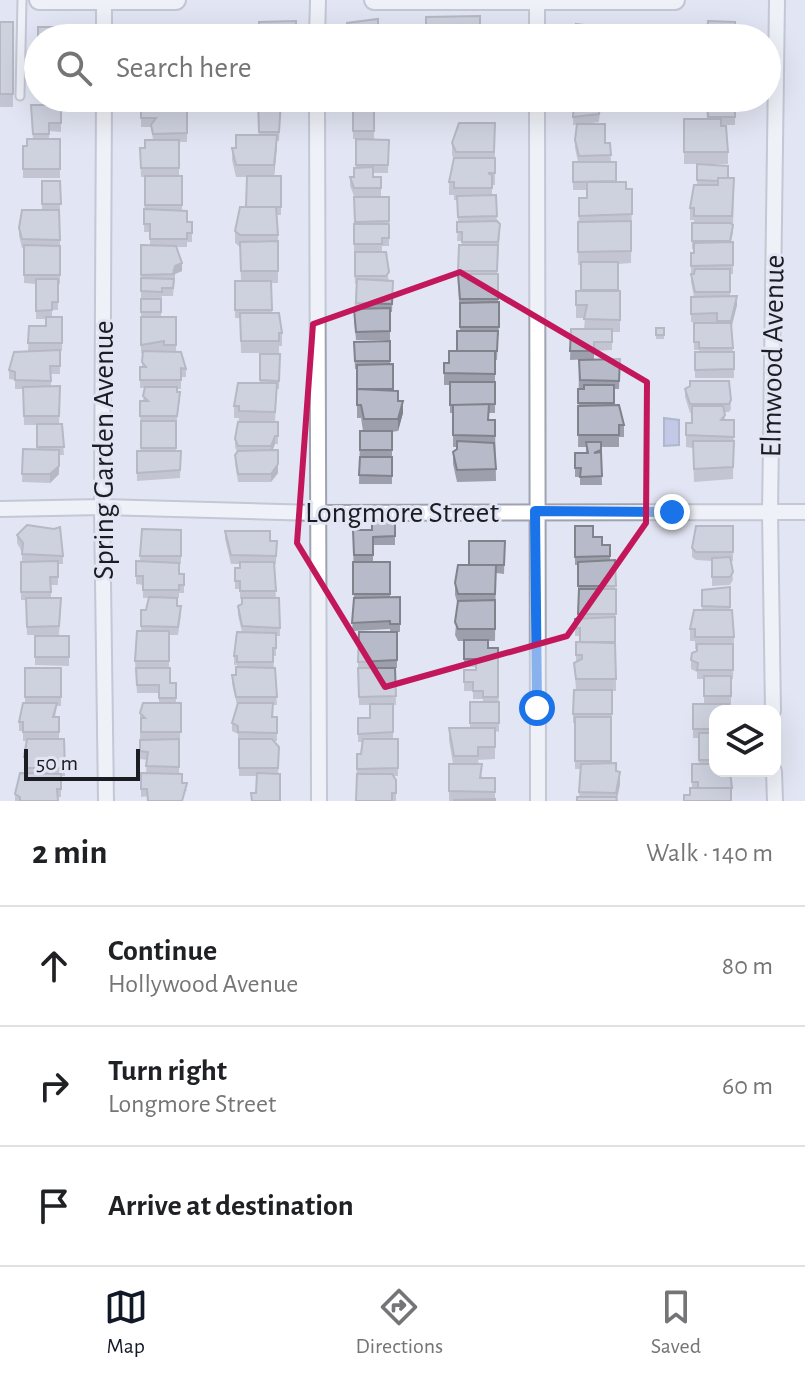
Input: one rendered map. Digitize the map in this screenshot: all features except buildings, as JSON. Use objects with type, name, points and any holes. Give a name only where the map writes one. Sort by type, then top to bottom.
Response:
[{"type":"street","points":[[39,0],[176,0]]},
{"type":"street","points":[[104,0],[104,24]]},
{"type":"street","points":[[317,24],[318,0]]},
{"type":"street","points":[[374,0],[675,0]]},
{"type":"street","name":"Elmwood Avenue","points":[[777,0],[777,24]]},
{"type":"street","points":[[537,1],[537,24]]},
{"type":"street","name":"Spring Garden Avenue","points":[[104,112],[102,507],[106,801]]},
{"type":"street","points":[[317,112],[319,801]]},
{"type":"street","points":[[537,112],[535,511],[538,801]]},
{"type":"street","name":"Elmwood Avenue","points":[[773,705],[770,513],[775,112]]},
{"type":"street","name":"Longmore Street","points":[[0,509],[102,507],[316,513],[805,512]]},
{"type":"street","points":[[774,777],[775,801]]},
{"type":"lane","points":[[20,96],[22,0]]},
{"type":"highlighted area","points":[[460,272],[647,382],[646,523],[567,636],[385,687],[297,543],[313,324]]},
{"type":"water","points":[[664,418],[679,420],[679,445],[664,446]]},
{"type":"route","points":[[537,708],[535,511],[672,512]]}]
